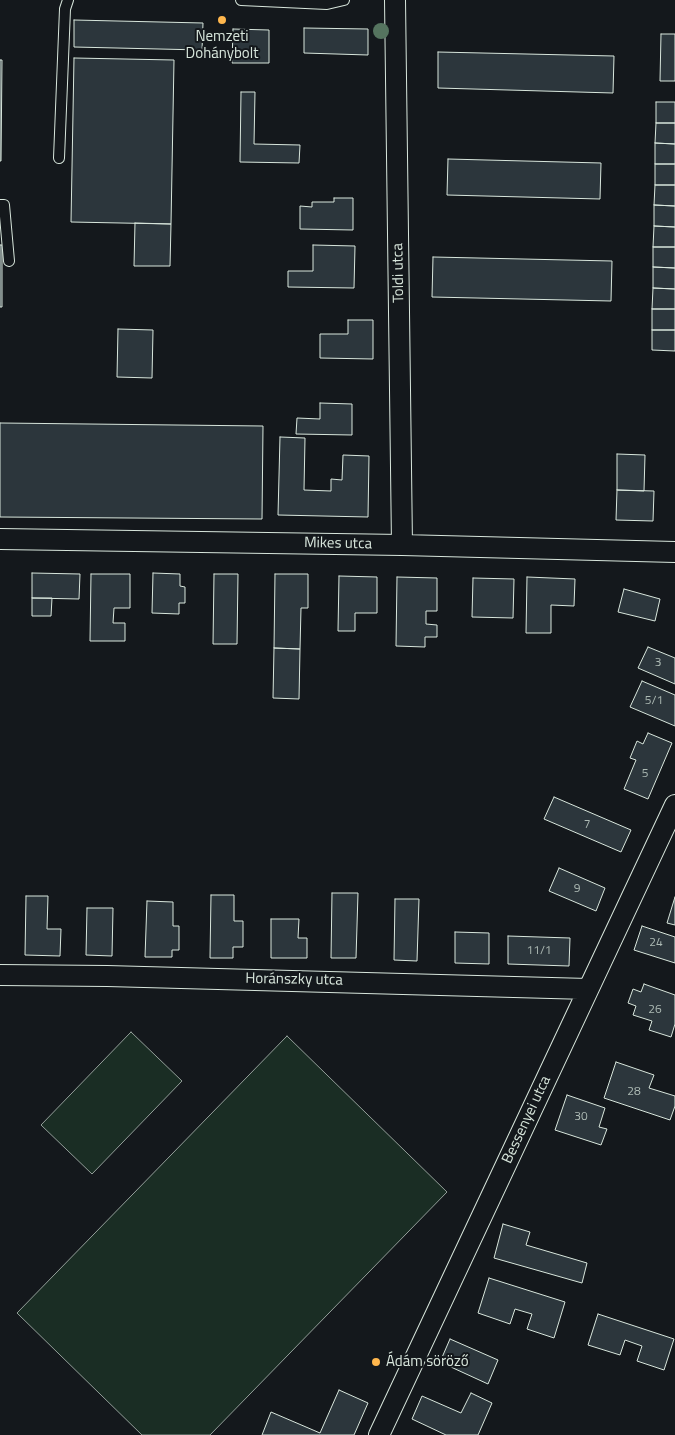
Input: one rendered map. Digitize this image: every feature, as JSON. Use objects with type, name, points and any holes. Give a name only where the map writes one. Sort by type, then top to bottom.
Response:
[{"type":"street","name":"Toldi utca","points":[[395,0],[402,545]]},
{"type":"street","name":"Mikes utca","points":[[0,539],[402,545],[675,552]]},
{"type":"street","name":"Bessenyei utca","points":[[379,1435],[675,805]]},
{"type":"street","name":"Horánszky utca","points":[[0,975],[157,977],[588,989]]},
{"type":"lane","points":[[59,158],[65,9],[68,0]]},
{"type":"lane","points":[[241,0],[328,4],[344,0]]},
{"type":"lane","points":[[0,206],[4,206],[9,261]]},
{"type":"green space","points":[[131,1032],[182,1081],[92,1174],[41,1125]]},
{"type":"green space","points":[[287,1036],[447,1192],[210,1435],[142,1435],[17,1313]]},
{"type":"building","points":[[74,20],[203,23],[202,50],[74,47]]},
{"type":"building","points":[[304,28],[368,29],[368,55],[304,53]]},
{"type":"building","points":[[233,29],[269,30],[269,63],[232,63]]},
{"type":"building","points":[[661,34],[675,34],[675,81],[660,81]]},
{"type":"building","points":[[438,52],[614,56],[613,93],[438,88]]},
{"type":"building","points":[[74,58],[174,60],[171,224],[71,222]]},
{"type":"building","points":[[0,60],[2,60],[1,161],[0,161]]},
{"type":"building","points":[[241,92],[255,92],[254,144],[300,145],[299,163],[240,162]]},
{"type":"building","points":[[656,102],[675,102],[675,123],[656,123]]},
{"type":"building","points":[[656,123],[675,123],[675,144],[655,143]]},
{"type":"building","points":[[655,143],[675,144],[675,164],[655,164]]},
{"type":"building","points":[[448,159],[601,163],[600,199],[447,195]]},
{"type":"building","points":[[655,164],[675,164],[675,185],[655,185]]},
{"type":"building","points":[[655,185],[675,185],[675,206],[654,205]]},
{"type":"building","points":[[334,198],[353,198],[353,230],[300,229],[300,206],[312,207],[312,202],[334,202]]},
{"type":"building","points":[[654,205],[675,206],[675,227],[654,226]]},
{"type":"building","points":[[135,223],[171,224],[170,266],[134,266]]},
{"type":"building","points":[[654,226],[675,227],[675,247],[653,247]]},
{"type":"building","points":[[0,245],[2,245],[2,307],[0,307]]},
{"type":"building","points":[[313,245],[355,246],[354,288],[288,287],[288,271],[313,271]]},
{"type":"building","points":[[653,247],[675,247],[675,268],[653,267]]},
{"type":"building","points":[[433,257],[612,261],[611,301],[432,297]]},
{"type":"building","points":[[653,267],[675,268],[675,289],[653,288]]},
{"type":"building","points":[[653,288],[675,289],[675,309],[652,309]]},
{"type":"building","points":[[652,309],[675,309],[675,330],[652,330]]},
{"type":"building","points":[[348,320],[373,320],[373,359],[320,358],[320,334],[348,334]]},
{"type":"building","points":[[118,329],[153,330],[152,378],[117,377]]},
{"type":"building","points":[[652,330],[675,330],[675,351],[652,350]]},
{"type":"building","points":[[320,403],[352,404],[352,435],[296,434],[297,418],[320,419]]},
{"type":"building","points":[[0,423],[263,426],[262,519],[0,517]]},
{"type":"building","points":[[280,437],[305,438],[304,490],[331,491],[331,479],[342,480],[343,455],[369,456],[368,517],[278,515]]},
{"type":"building","points":[[617,454],[645,455],[644,491],[617,490]]},
{"type":"building","points":[[617,490],[654,491],[653,521],[616,520]]},
{"type":"building","points":[[32,573],[80,574],[79,599],[32,598]]},
{"type":"building","points":[[153,573],[180,574],[180,586],[185,587],[185,603],[179,603],[179,614],[152,613]]},
{"type":"building","points":[[91,574],[130,574],[130,608],[114,608],[113,623],[125,623],[125,641],[90,641]]},
{"type":"building","points":[[214,574],[238,574],[237,644],[213,644]]},
{"type":"building","points":[[275,574],[308,574],[308,608],[301,608],[300,649],[274,648]]},
{"type":"building","points":[[339,576],[377,577],[377,613],[355,613],[355,631],[338,631]]},
{"type":"building","points":[[397,577],[437,578],[437,611],[426,611],[426,624],[437,625],[437,637],[425,637],[425,647],[396,646]]},
{"type":"building","points":[[527,577],[575,579],[574,606],[551,605],[551,633],[526,633]]},
{"type":"building","points":[[473,578],[514,579],[513,618],[472,617]]},
{"type":"building","points":[[624,589],[660,599],[655,621],[618,612]]},
{"type":"building","points":[[32,598],[52,598],[51,616],[32,616]]},
{"type":"building","points":[[648,647],[675,658],[675,684],[638,668]]},
{"type":"building","points":[[274,648],[300,649],[299,699],[273,698]]},
{"type":"building","points":[[642,681],[675,695],[675,726],[630,707]]},
{"type":"building","points":[[648,733],[672,743],[648,799],[624,789],[636,760],[630,758],[637,741],[643,744]]},
{"type":"building","points":[[554,797],[631,830],[621,852],[544,819]]},
{"type":"building","points":[[559,868],[605,888],[596,911],[549,891]]},
{"type":"building","points":[[332,893],[358,893],[356,958],[331,958]]},
{"type":"building","points":[[211,895],[234,895],[234,921],[243,921],[243,947],[233,947],[233,958],[210,958]]},
{"type":"building","points":[[26,896],[48,896],[47,929],[61,929],[60,956],[25,955]]},
{"type":"building","points":[[675,897],[675,925],[667,923]]},
{"type":"building","points":[[395,899],[419,899],[417,961],[394,960]]},
{"type":"building","points":[[147,901],[173,902],[173,926],[179,926],[179,950],[172,950],[172,957],[145,957]]},
{"type":"building","points":[[87,908],[113,908],[112,956],[86,955]]},
{"type":"building","points":[[271,919],[299,919],[298,938],[307,938],[307,958],[271,958]]},
{"type":"building","points":[[642,926],[675,937],[675,963],[634,950]]},
{"type":"building","points":[[455,932],[489,933],[489,964],[455,963]]},
{"type":"building","points":[[508,936],[570,938],[569,966],[508,964]]},
{"type":"building","points":[[644,984],[675,995],[675,1024],[671,1037],[649,1030],[652,1021],[633,1015],[636,1006],[628,1003],[633,989],[641,992]]},
{"type":"building","points":[[616,1062],[654,1075],[649,1088],[675,1096],[675,1106],[670,1120],[604,1098]]},
{"type":"building","points":[[567,1095],[605,1108],[599,1127],[607,1129],[601,1145],[555,1130]]},
{"type":"building","points":[[503,1224],[530,1232],[526,1245],[587,1263],[582,1283],[494,1258]]},
{"type":"building","points":[[489,1278],[565,1302],[554,1338],[527,1329],[532,1314],[515,1309],[510,1324],[478,1313]]},
{"type":"building","points":[[598,1314],[674,1339],[664,1370],[637,1361],[642,1346],[625,1340],[620,1355],[588,1345]]},
{"type":"building","points":[[450,1339],[498,1360],[488,1384],[440,1362]]},
{"type":"building","points":[[339,1390],[368,1403],[354,1435],[262,1435],[271,1412],[320,1433]]},
{"type":"building","points":[[471,1393],[492,1403],[478,1435],[446,1435],[412,1419],[422,1396],[461,1413]]},
{"type":"place","name":"Nemzeti Dohánybolt","points":[[222,20]]},
{"type":"place","name":"Ádám söröző","points":[[376,1362]]}]
